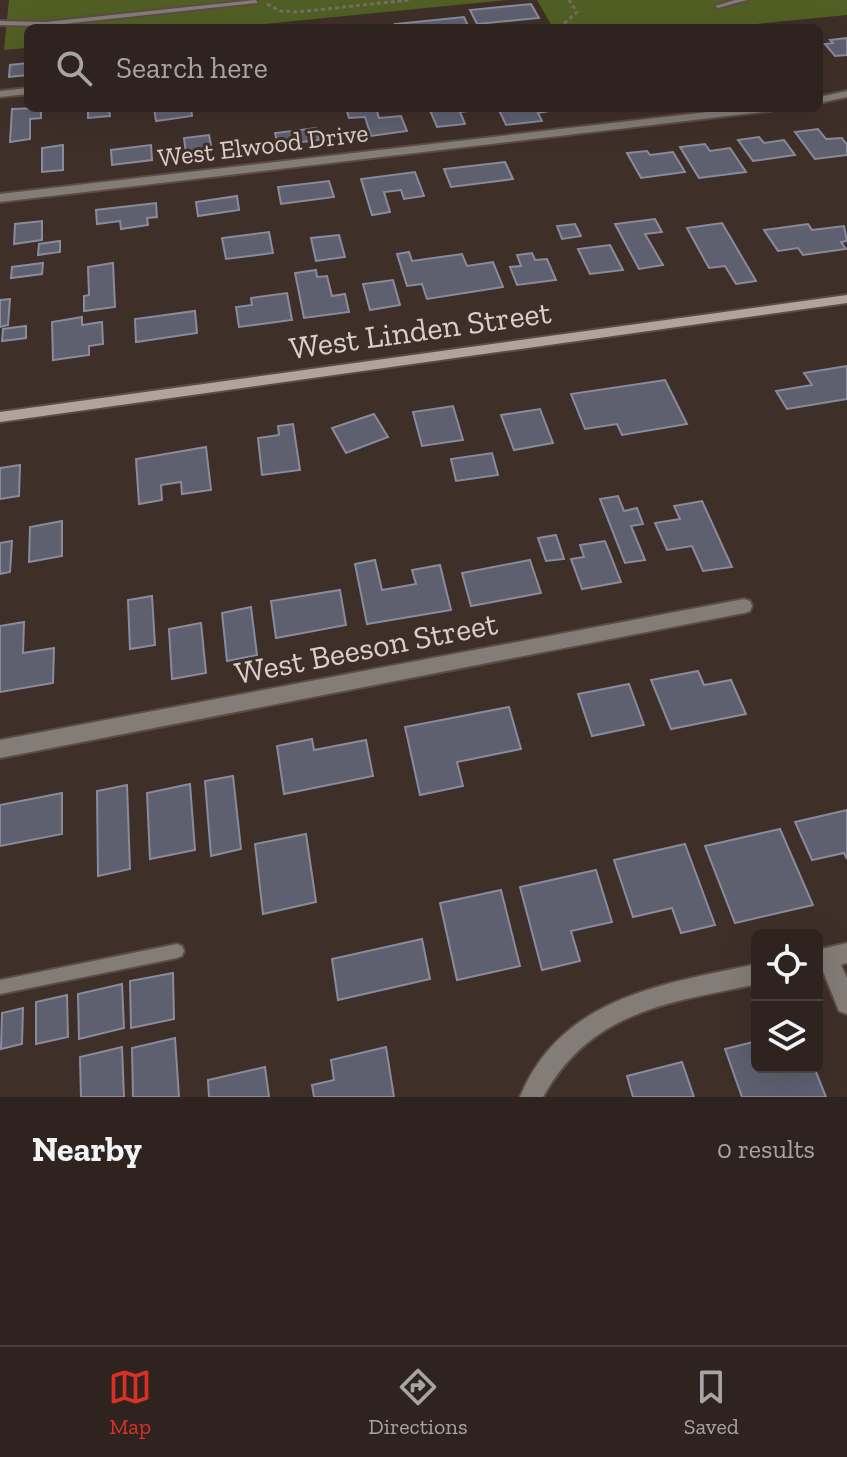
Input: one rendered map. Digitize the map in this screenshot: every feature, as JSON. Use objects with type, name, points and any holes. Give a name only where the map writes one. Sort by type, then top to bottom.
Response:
[{"type":"street","points":[[0,94],[24,91]]},
{"type":"street","points":[[823,99],[847,94]]},
{"type":"street","name":"West Elwood Drive","points":[[0,198],[736,112]]},
{"type":"street","name":"West Linden Street","points":[[0,417],[847,299]]},
{"type":"street","name":"West Beeson Street","points":[[0,749],[744,606]]},
{"type":"street","points":[[831,957],[847,1003]]},
{"type":"street","points":[[531,1097],[569,1041],[606,1014],[646,999],[751,975]]},
{"type":"lane","points":[[718,6],[744,0]]},
{"type":"lane","points":[[0,23],[45,24],[255,2]]},
{"type":"lane","points":[[0,987],[177,951]]},
{"type":"path","points":[[265,0],[274,9],[288,12],[409,0]]},
{"type":"path","points":[[564,24],[577,12],[569,0]]},
{"type":"green space","points":[[9,0],[507,0],[265,24],[24,24],[24,48],[4,50]]},
{"type":"green space","points":[[537,0],[847,0],[847,15],[756,24],[551,24]]},
{"type":"building","points":[[531,4],[539,18],[477,24],[470,10]]},
{"type":"building","points":[[464,17],[467,24],[395,24]]},
{"type":"building","points":[[847,38],[847,55],[835,56],[825,44],[833,43],[830,40]]},
{"type":"building","points":[[24,63],[24,75],[9,77],[10,65]]},
{"type":"building","points":[[12,109],[41,112],[41,118],[30,119],[30,139],[10,142]]},
{"type":"building","points":[[88,112],[109,112],[110,116],[88,118]]},
{"type":"building","points":[[155,112],[192,112],[192,116],[156,121]]},
{"type":"building","points":[[347,112],[377,112],[379,118],[401,116],[407,131],[371,136],[365,117],[349,118]]},
{"type":"building","points":[[431,112],[460,112],[465,124],[437,127]]},
{"type":"building","points":[[500,112],[544,112],[538,113],[542,121],[506,125]]},
{"type":"building","points":[[316,128],[319,140],[278,145],[275,133]]},
{"type":"building","points":[[818,129],[826,139],[842,138],[847,145],[847,155],[815,159],[795,132]]},
{"type":"building","points":[[209,135],[212,151],[186,154],[184,138]]},
{"type":"building","points":[[759,137],[764,143],[784,140],[795,155],[753,161],[738,140]]},
{"type":"building","points":[[705,144],[710,151],[730,148],[746,172],[699,178],[680,147]]},
{"type":"building","points":[[63,145],[63,170],[42,172],[42,148]]},
{"type":"building","points":[[151,145],[152,160],[112,165],[111,150]]},
{"type":"building","points":[[647,151],[650,155],[673,152],[685,172],[641,178],[627,153]]},
{"type":"building","points":[[505,162],[513,179],[451,187],[444,169]]},
{"type":"building","points":[[415,172],[424,196],[404,199],[401,190],[384,192],[390,212],[372,215],[361,179]]},
{"type":"building","points":[[329,181],[334,197],[281,204],[278,187]]},
{"type":"building","points":[[237,196],[239,210],[198,216],[196,202]]},
{"type":"building","points":[[156,203],[157,217],[147,218],[148,225],[121,229],[120,221],[97,224],[96,210]]},
{"type":"building","points":[[655,219],[662,232],[645,234],[663,265],[639,269],[615,224]]},
{"type":"building","points":[[42,221],[42,240],[14,244],[15,224]]},
{"type":"building","points":[[722,223],[756,281],[736,284],[725,266],[709,268],[687,228]]},
{"type":"building","points":[[575,224],[581,236],[562,239],[557,226]]},
{"type":"building","points":[[808,224],[812,230],[844,226],[847,241],[841,242],[846,249],[803,255],[798,248],[778,251],[764,230]]},
{"type":"building","points":[[269,232],[273,253],[226,259],[222,238]]},
{"type":"building","points":[[339,235],[345,257],[316,261],[311,238]]},
{"type":"building","points":[[60,241],[60,252],[38,255],[39,244]]},
{"type":"building","points":[[610,245],[623,270],[590,274],[578,249]]},
{"type":"building","points":[[409,252],[412,261],[462,254],[467,266],[493,262],[503,287],[427,299],[422,284],[407,286],[397,254]]},
{"type":"building","points":[[532,253],[535,260],[547,259],[556,280],[517,285],[510,267],[521,266],[517,255]]},
{"type":"building","points":[[43,263],[42,274],[11,278],[12,267]]},
{"type":"building","points":[[113,263],[115,307],[84,311],[84,296],[89,295],[88,267]]},
{"type":"building","points":[[316,270],[317,277],[327,276],[332,296],[345,294],[349,312],[304,318],[295,273]]},
{"type":"building","points":[[393,280],[400,305],[370,310],[363,284]]},
{"type":"building","points":[[287,293],[292,320],[239,327],[236,307],[252,305],[251,298]]},
{"type":"building","points":[[10,299],[8,325],[0,327],[0,300]]},
{"type":"building","points":[[195,311],[197,333],[136,342],[135,319]]},
{"type":"building","points":[[82,317],[82,325],[102,322],[103,344],[89,346],[89,355],[53,360],[52,322]]},
{"type":"building","points":[[26,326],[26,338],[2,341],[3,329]]},
{"type":"building","points":[[847,366],[847,399],[787,409],[776,391],[812,385],[804,373]]},
{"type":"building","points":[[665,380],[687,424],[622,435],[617,424],[585,429],[571,394]]},
{"type":"building","points":[[453,406],[463,440],[422,446],[413,412]]},
{"type":"building","points":[[540,409],[553,443],[514,450],[501,415]]},
{"type":"building","points":[[374,414],[388,437],[346,453],[332,428]]},
{"type":"building","points":[[293,424],[300,470],[262,475],[258,438],[279,435],[278,426]]},
{"type":"building","points":[[206,447],[211,490],[182,494],[181,482],[161,485],[162,500],[139,504],[136,459]]},
{"type":"building","points":[[492,453],[498,475],[456,481],[451,459]]},
{"type":"building","points":[[20,465],[19,496],[0,499],[0,468]]},
{"type":"building","points":[[618,496],[624,511],[637,508],[643,524],[631,526],[645,560],[625,563],[600,499]]},
{"type":"building","points":[[702,501],[732,567],[703,571],[692,546],[667,550],[655,523],[680,519],[674,506]]},
{"type":"building","points":[[62,521],[62,556],[29,562],[30,527]]},
{"type":"building","points":[[556,535],[564,559],[546,561],[538,538]]},
{"type":"building","points":[[12,541],[10,572],[0,574],[0,543]]},
{"type":"building","points":[[605,541],[621,582],[582,589],[571,559],[584,557],[580,545]]},
{"type":"building","points":[[375,560],[382,590],[416,584],[412,570],[440,565],[451,610],[367,624],[355,564]]},
{"type":"building","points":[[530,560],[541,593],[471,606],[462,573]]},
{"type":"building","points":[[340,590],[346,625],[276,638],[271,601]]},
{"type":"building","points":[[152,596],[155,645],[130,649],[128,600]]},
{"type":"building","points":[[251,607],[257,655],[227,661],[222,613]]},
{"type":"building","points":[[24,622],[23,653],[54,648],[53,683],[0,692],[0,626]]},
{"type":"building","points":[[201,623],[206,673],[172,679],[169,629]]},
{"type":"building","points":[[698,671],[704,685],[731,680],[746,714],[671,729],[651,680]]},
{"type":"building","points":[[629,684],[644,725],[592,736],[578,694]]},
{"type":"building","points":[[509,707],[521,749],[457,762],[463,786],[420,795],[405,727]]},
{"type":"building","points":[[312,739],[314,750],[366,740],[373,776],[284,794],[277,746]]},
{"type":"building","points":[[233,776],[241,849],[211,856],[205,781]]},
{"type":"building","points":[[190,784],[195,850],[150,859],[147,793]]},
{"type":"building","points":[[127,785],[130,869],[98,876],[97,791]]},
{"type":"building","points":[[62,793],[62,834],[0,846],[0,805]]},
{"type":"building","points":[[847,810],[847,859],[844,853],[812,860],[795,822]]},
{"type":"building","points":[[780,829],[813,905],[735,923],[705,846]]},
{"type":"building","points":[[306,834],[316,902],[263,914],[255,844]]},
{"type":"building","points":[[685,844],[715,925],[681,933],[672,908],[633,917],[614,860]]},
{"type":"building","points":[[596,870],[612,922],[571,931],[580,961],[542,970],[520,887]]},
{"type":"building","points":[[501,890],[520,966],[457,980],[440,903]]},
{"type":"building","points":[[422,939],[430,979],[338,1000],[332,959]]},
{"type":"building","points":[[173,973],[174,1019],[131,1028],[130,981]]},
{"type":"building","points":[[122,984],[124,1028],[79,1039],[78,994]]},
{"type":"building","points":[[67,995],[68,1037],[36,1044],[36,1002]]},
{"type":"building","points":[[23,1008],[22,1044],[1,1049],[2,1013]]},
{"type":"building","points":[[175,1038],[179,1097],[133,1097],[132,1048]]},
{"type":"building","points":[[751,1042],[751,1073],[816,1073],[826,1097],[742,1097],[725,1049]]},
{"type":"building","points":[[122,1047],[124,1097],[81,1097],[80,1057]]},
{"type":"building","points":[[386,1047],[394,1097],[314,1097],[312,1085],[334,1080],[331,1060]]},
{"type":"building","points":[[682,1062],[694,1097],[633,1097],[627,1076]]},
{"type":"building","points":[[265,1067],[269,1097],[209,1097],[208,1080]]}]
